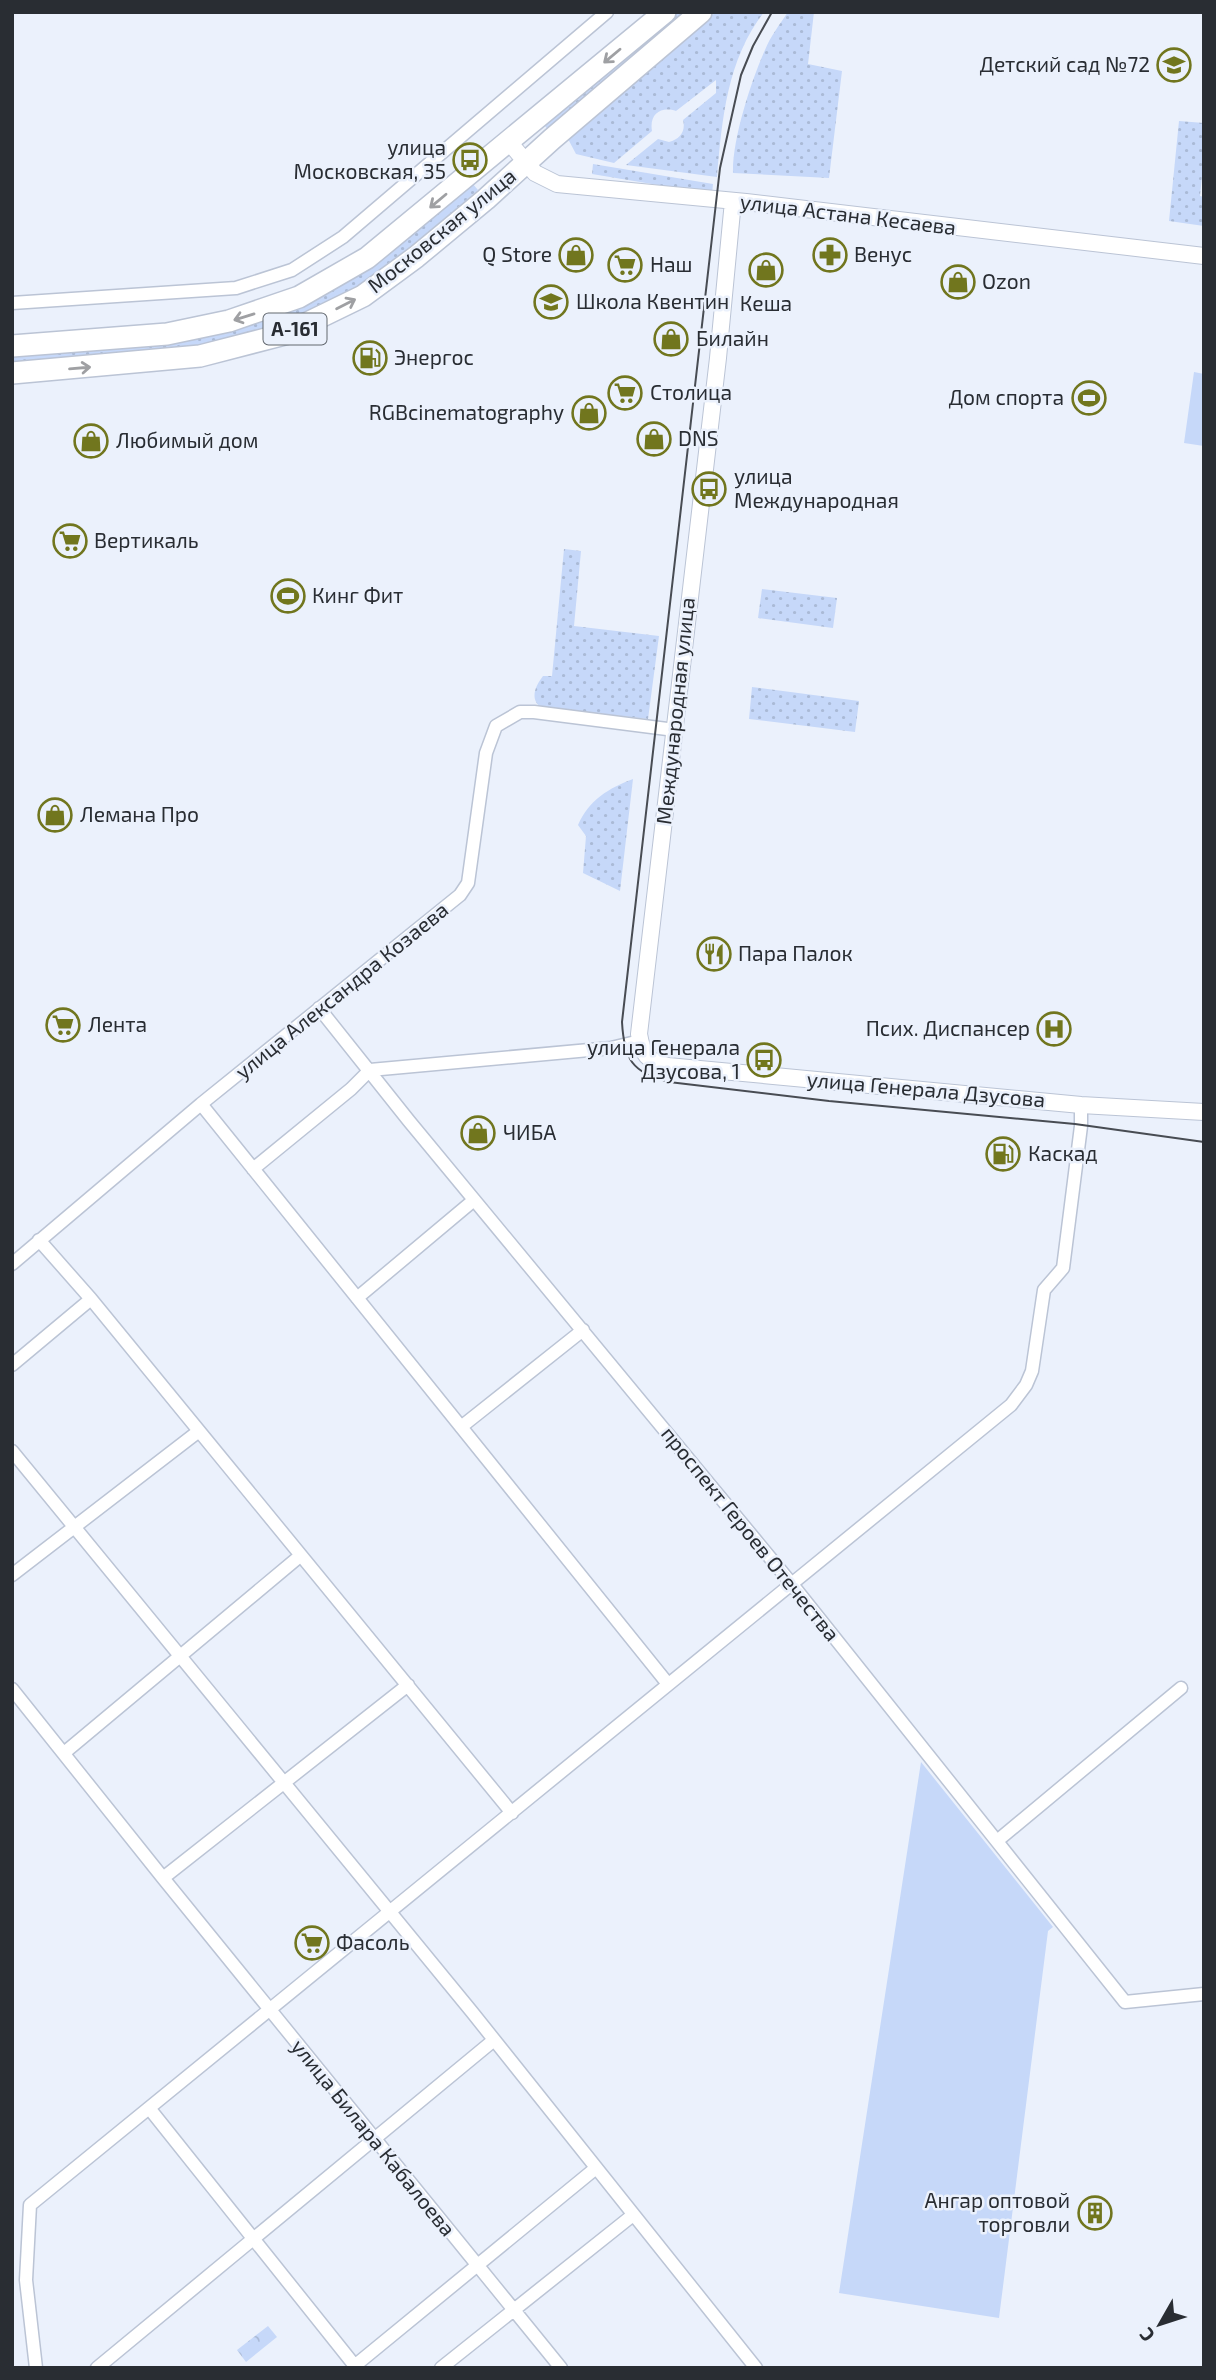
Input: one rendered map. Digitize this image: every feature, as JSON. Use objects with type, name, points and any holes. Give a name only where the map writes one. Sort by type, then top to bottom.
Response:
[{"type":"highway","name":"Московская улица","points":[[12,346],[167,334],[229,321],[299,297],[367,258],[665,12]]},
{"type":"highway","name":"Московская улица","points":[[12,373],[189,358],[285,334],[363,296],[486,199],[701,12]]},
{"type":"street","points":[[12,303],[236,288],[292,270],[354,229],[607,12]]},
{"type":"street","name":"улица Астана Кесаева","points":[[509,142],[536,173],[557,184],[733,201],[1204,256]]},
{"type":"street","name":"Международная улица","points":[[640,1041],[652,915],[676,730],[685,623],[718,358],[733,201]]},
{"type":"street","name":"улица Александра Козаева","points":[[12,1264],[201,1104],[460,895],[468,883],[486,753],[496,726],[520,712],[534,712],[676,730]]},
{"type":"street","name":"проспект Героев Отечества","points":[[319,1008],[791,1583],[1125,2001],[1204,1994]]},
{"type":"street","points":[[253,1169],[351,1089],[370,1070],[611,1048],[640,1041]]},
{"type":"street","name":"улица Генерала Дзусова","points":[[640,1041],[650,1060],[668,1066],[1081,1105],[1204,1112]]},
{"type":"street","points":[[201,1104],[668,1684]]},
{"type":"street","points":[[36,2368],[26,2280],[30,2206],[1011,1405],[1026,1385],[1032,1371],[1044,1290],[1063,1268],[1081,1126],[1081,1105]]},
{"type":"street","points":[[357,1298],[474,1200]]},
{"type":"street","points":[[39,1240],[91,1299],[512,1813]]},
{"type":"street","points":[[12,1365],[91,1299]]},
{"type":"street","points":[[461,1427],[583,1331]]},
{"type":"street","points":[[12,1575],[199,1431]]},
{"type":"street","points":[[12,1451],[494,2040],[756,2368]]},
{"type":"street","points":[[64,1753],[300,1556]]},
{"type":"street","points":[[163,1878],[408,1685]]},
{"type":"street","points":[[997,1841],[1181,1688]]},
{"type":"street","name":"улица Билара Кабалоева","points":[[12,1689],[561,2368]]},
{"type":"street","points":[[97,2368],[494,2040]]},
{"type":"street","points":[[149,2108],[354,2367],[596,2168]]},
{"type":"street","points":[[441,2368],[633,2214]]},
{"type":"green space","points":[[672,12],[689,12],[549,131],[541,121]]},
{"type":"green space","points":[[716,12],[764,12],[742,50],[728,91],[717,177],[626,165],[658,139],[669,142],[679,137],[684,128],[683,120],[716,93],[716,80],[676,111],[657,113],[652,120],[652,131],[614,163],[576,154],[568,134]]},
{"type":"green space","points":[[788,12],[814,12],[808,64],[842,71],[829,178],[733,173],[739,128],[754,78],[770,40]]},
{"type":"green space","points":[[1179,121],[1204,123],[1200,196],[1204,197],[1204,226],[1169,221]]},
{"type":"green space","points":[[593,164],[713,184],[712,194],[592,174]]},
{"type":"green space","points":[[472,183],[478,190],[396,259],[330,304],[297,320],[235,338],[180,349],[12,366],[12,350],[281,313]]},
{"type":"green space","points":[[1194,372],[1204,374],[1204,446],[1184,443]]},
{"type":"green space","points":[[564,549],[581,551],[574,626],[659,636],[648,719],[541,707],[535,700],[540,680],[543,676],[552,676]]},
{"type":"green space","points":[[762,589],[837,598],[833,628],[758,618]]},
{"type":"green space","points":[[752,687],[859,701],[855,732],[749,719]]},
{"type":"green space","points":[[633,779],[620,891],[583,873],[586,836],[578,825],[588,809],[601,796]]},
{"type":"green space","points":[[921,1762],[1053,1927],[1048,1931],[999,2318],[839,2293]]},
{"type":"green space","points":[[268,2326],[277,2337],[246,2362],[237,2350]]},
{"type":"tram line","points":[[772,12],[741,75],[720,168],[622,1022],[628,1055],[638,1069],[669,1082],[829,1101],[1075,1124],[1204,1142]]},
{"type":"place","name":"Детский сад №72","points":[[1174,65]]},
{"type":"place","name":"улица Московская, 35","points":[[470,160]]},
{"type":"place","name":"Q Store","points":[[576,255]]},
{"type":"place","name":"Венус","points":[[830,255]]},
{"type":"place","name":"Наш","points":[[625,265]]},
{"type":"place","name":"Кеша","points":[[766,270]]},
{"type":"place","name":"Ozon","points":[[958,282]]},
{"type":"place","name":"Школа Квентин","points":[[551,302]]},
{"type":"place","name":"Билайн","points":[[671,339]]},
{"type":"place","name":"Энергос","points":[[370,358]]},
{"type":"place","name":"Столица","points":[[625,393]]},
{"type":"place","name":"Дом спорта","points":[[1089,398]]},
{"type":"place","name":"RGBcinematography","points":[[589,413]]},
{"type":"place","name":"DNS","points":[[654,439]]},
{"type":"place","name":"Любимый дом","points":[[91,441]]},
{"type":"place","name":"улица Международная","points":[[709,489]]},
{"type":"place","name":"Вертикаль","points":[[70,541]]},
{"type":"place","name":"Кинг Фит","points":[[288,596]]},
{"type":"place","name":"Лемана Про","points":[[55,815]]},
{"type":"place","name":"Пара Палок","points":[[714,954]]},
{"type":"place","name":"Лента","points":[[63,1025]]},
{"type":"place","name":"Псих. Диспансер","points":[[1054,1029]]},
{"type":"place","name":"улица Генерала Дзусова, 1","points":[[764,1060]]},
{"type":"place","name":"ЧИБА","points":[[478,1133]]},
{"type":"place","name":"Каскад","points":[[1003,1154]]},
{"type":"place","name":"Фасоль","points":[[312,1943]]},
{"type":"place","name":"Ангар оптовой торговли","points":[[1095,2213]]}]
